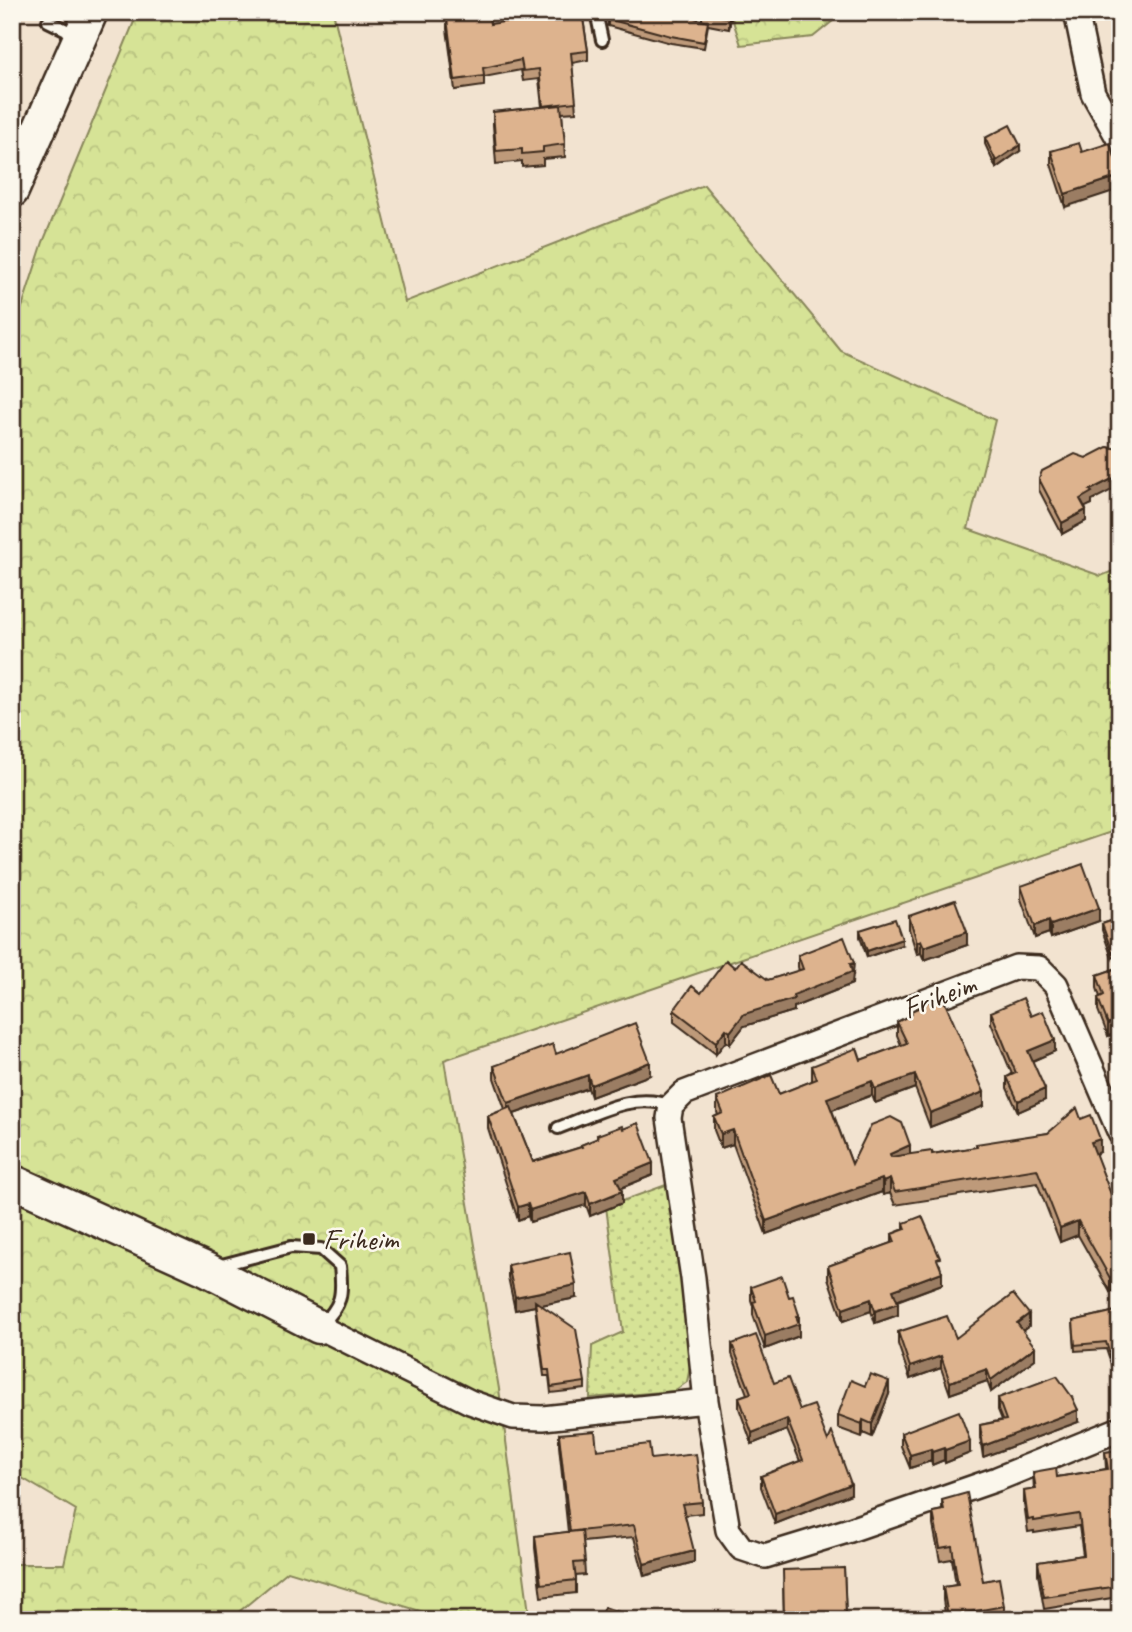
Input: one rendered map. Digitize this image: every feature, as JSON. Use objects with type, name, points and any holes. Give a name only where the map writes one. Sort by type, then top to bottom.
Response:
[{"type":"street","points":[[1076,12],[1093,93],[1120,141]]},
{"type":"street","points":[[12,191],[85,24]]},
{"type":"street","name":"Friheim","points":[[671,1106],[684,1093],[1016,967],[1039,968],[1056,985],[1120,1133]]},
{"type":"street","points":[[671,1106],[669,1118],[693,1279],[706,1401],[728,1530],[741,1548],[765,1556],[850,1530],[997,1479],[1120,1429]]},
{"type":"street","points":[[12,1181],[206,1269],[470,1402],[513,1417],[543,1418],[706,1401]]},
{"type":"lane","points":[[596,12],[602,40]]},
{"type":"lane","points":[[48,21],[85,24]]},
{"type":"lane","points":[[558,1128],[642,1100],[658,1101],[671,1106]]},
{"type":"lane","points":[[206,1269],[291,1247],[321,1249],[340,1266],[342,1290],[337,1310],[319,1327]]},
{"type":"green space","points":[[138,12],[333,12],[405,302],[704,185],[841,351],[995,420],[968,529],[1101,576],[1120,568],[1120,829],[444,1060],[499,1389],[530,1620],[450,1620],[288,1571],[229,1620],[12,1620],[12,1564],[64,1564],[76,1510],[12,1472],[12,338],[43,242]]},
{"type":"green space","points":[[730,12],[844,12],[813,37],[741,45]]},
{"type":"green space","points":[[671,1183],[697,1367],[690,1367],[687,1382],[674,1391],[590,1398],[592,1346],[623,1332],[606,1207]]},
{"type":"building","points":[[460,12],[488,12],[490,24],[549,15],[549,12],[582,12],[588,51],[571,53],[576,102],[543,106],[539,69],[523,71],[521,60],[483,68],[484,76],[455,80],[447,19],[461,17]]},
{"type":"building","points":[[610,12],[673,12],[708,22],[704,42],[608,19]]},
{"type":"building","points":[[702,12],[730,12],[729,18]]},
{"type":"building","points":[[561,105],[565,144],[543,147],[543,152],[522,154],[522,149],[496,151],[493,112]]},
{"type":"building","points":[[1010,125],[1020,145],[996,161],[985,138]]},
{"type":"building","points":[[1079,143],[1082,152],[1110,143],[1120,176],[1065,194],[1051,151]]},
{"type":"building","points":[[1107,447],[1120,449],[1120,475],[1090,490],[1092,492],[1080,499],[1086,510],[1062,523],[1039,479],[1042,471],[1075,454],[1086,458]]},
{"type":"building","points":[[1083,864],[1099,908],[1051,925],[1049,920],[1035,926],[1021,886]]},
{"type":"building","points":[[955,900],[967,932],[924,947],[921,940],[917,942],[909,916]]},
{"type":"building","points":[[1120,918],[1120,949],[1112,952],[1102,924]]},
{"type":"building","points":[[895,919],[902,939],[867,951],[860,930]]},
{"type":"building","points":[[844,937],[854,963],[850,964],[852,972],[793,995],[794,999],[744,1014],[730,1032],[726,1029],[716,1042],[674,1010],[692,986],[701,993],[726,960],[735,968],[741,960],[768,980],[803,969],[798,955]]},
{"type":"building","points":[[1120,967],[1120,1025],[1116,1027],[1114,1021],[1108,1024],[1098,998],[1104,995],[1097,975]]},
{"type":"building","points":[[942,996],[984,1092],[930,1113],[915,1075],[875,1089],[872,1081],[827,1098],[852,1164],[871,1125],[891,1117],[902,1123],[910,1145],[890,1154],[891,1157],[932,1151],[932,1154],[1048,1133],[1077,1108],[1081,1119],[1091,1115],[1100,1139],[1091,1142],[1120,1218],[1120,1273],[1110,1278],[1078,1221],[1060,1228],[1037,1169],[895,1192],[890,1179],[883,1182],[882,1179],[766,1221],[733,1130],[721,1134],[714,1117],[723,1113],[717,1098],[771,1075],[779,1094],[817,1079],[812,1066],[857,1048],[861,1060],[907,1043],[897,1022],[912,1014],[911,1011],[925,1005],[924,1003]]},
{"type":"building","points":[[1023,998],[1031,1016],[1043,1011],[1055,1040],[1028,1051],[1045,1089],[1018,1101],[1007,1077],[1016,1073],[991,1012]]},
{"type":"building","points":[[635,1023],[650,1062],[591,1085],[588,1075],[508,1103],[494,1066],[553,1044],[556,1054]]},
{"type":"building","points":[[511,1107],[533,1162],[582,1147],[581,1145],[598,1138],[597,1135],[638,1123],[653,1163],[616,1178],[622,1191],[590,1204],[586,1192],[530,1210],[528,1204],[518,1207],[488,1116]]},
{"type":"building","points":[[922,1216],[940,1258],[937,1259],[942,1272],[893,1290],[898,1303],[875,1311],[871,1299],[843,1309],[828,1266],[895,1242],[892,1234],[906,1229],[904,1223]]},
{"type":"building","points":[[570,1252],[576,1285],[515,1297],[508,1265]]},
{"type":"building","points":[[782,1276],[789,1297],[793,1296],[799,1324],[765,1336],[753,1302],[756,1301],[751,1287]]},
{"type":"building","points":[[1013,1294],[1029,1314],[1017,1323],[1035,1347],[991,1380],[987,1369],[950,1382],[941,1356],[910,1367],[898,1332],[947,1316],[956,1338]]},
{"type":"building","points":[[535,1301],[576,1329],[585,1382],[551,1387],[549,1370],[544,1370]]},
{"type":"building","points":[[1120,1310],[1120,1358],[1112,1361],[1106,1342],[1075,1345],[1073,1321]]},
{"type":"building","points":[[756,1335],[774,1383],[788,1378],[800,1410],[814,1405],[828,1441],[832,1432],[851,1484],[775,1514],[761,1476],[803,1460],[787,1419],[752,1433],[739,1397],[751,1393],[732,1344]]},
{"type":"building","points":[[870,1374],[889,1381],[872,1424],[863,1420],[862,1424],[838,1415],[851,1380],[865,1386]]},
{"type":"building","points":[[1057,1376],[1078,1410],[983,1446],[980,1425],[1006,1420],[998,1398]]},
{"type":"building","points":[[959,1411],[970,1441],[945,1450],[944,1448],[932,1452],[931,1449],[910,1455],[901,1433]]},
{"type":"building","points":[[595,1431],[597,1450],[649,1444],[651,1459],[696,1454],[702,1502],[682,1504],[694,1551],[644,1564],[634,1525],[570,1532],[559,1434]]},
{"type":"building","points":[[1120,1450],[1120,1601],[1115,1602],[1112,1587],[1044,1597],[1038,1562],[1084,1555],[1079,1514],[1028,1520],[1024,1491],[1036,1489],[1033,1472],[1056,1468],[1057,1477],[1108,1469],[1105,1452]]},
{"type":"building","points":[[967,1493],[983,1581],[999,1578],[1004,1606],[948,1616],[943,1587],[958,1585],[952,1546],[940,1548],[933,1512],[944,1510],[942,1500]]},
{"type":"building","points":[[582,1530],[585,1562],[574,1563],[576,1580],[541,1584],[535,1536]]},
{"type":"building","points":[[844,1568],[846,1614],[784,1616],[783,1570]]},
{"type":"building","points":[[604,1607],[643,1620],[599,1620]]},
{"type":"place","name":"Friheim","points":[[309,1239]]}]
